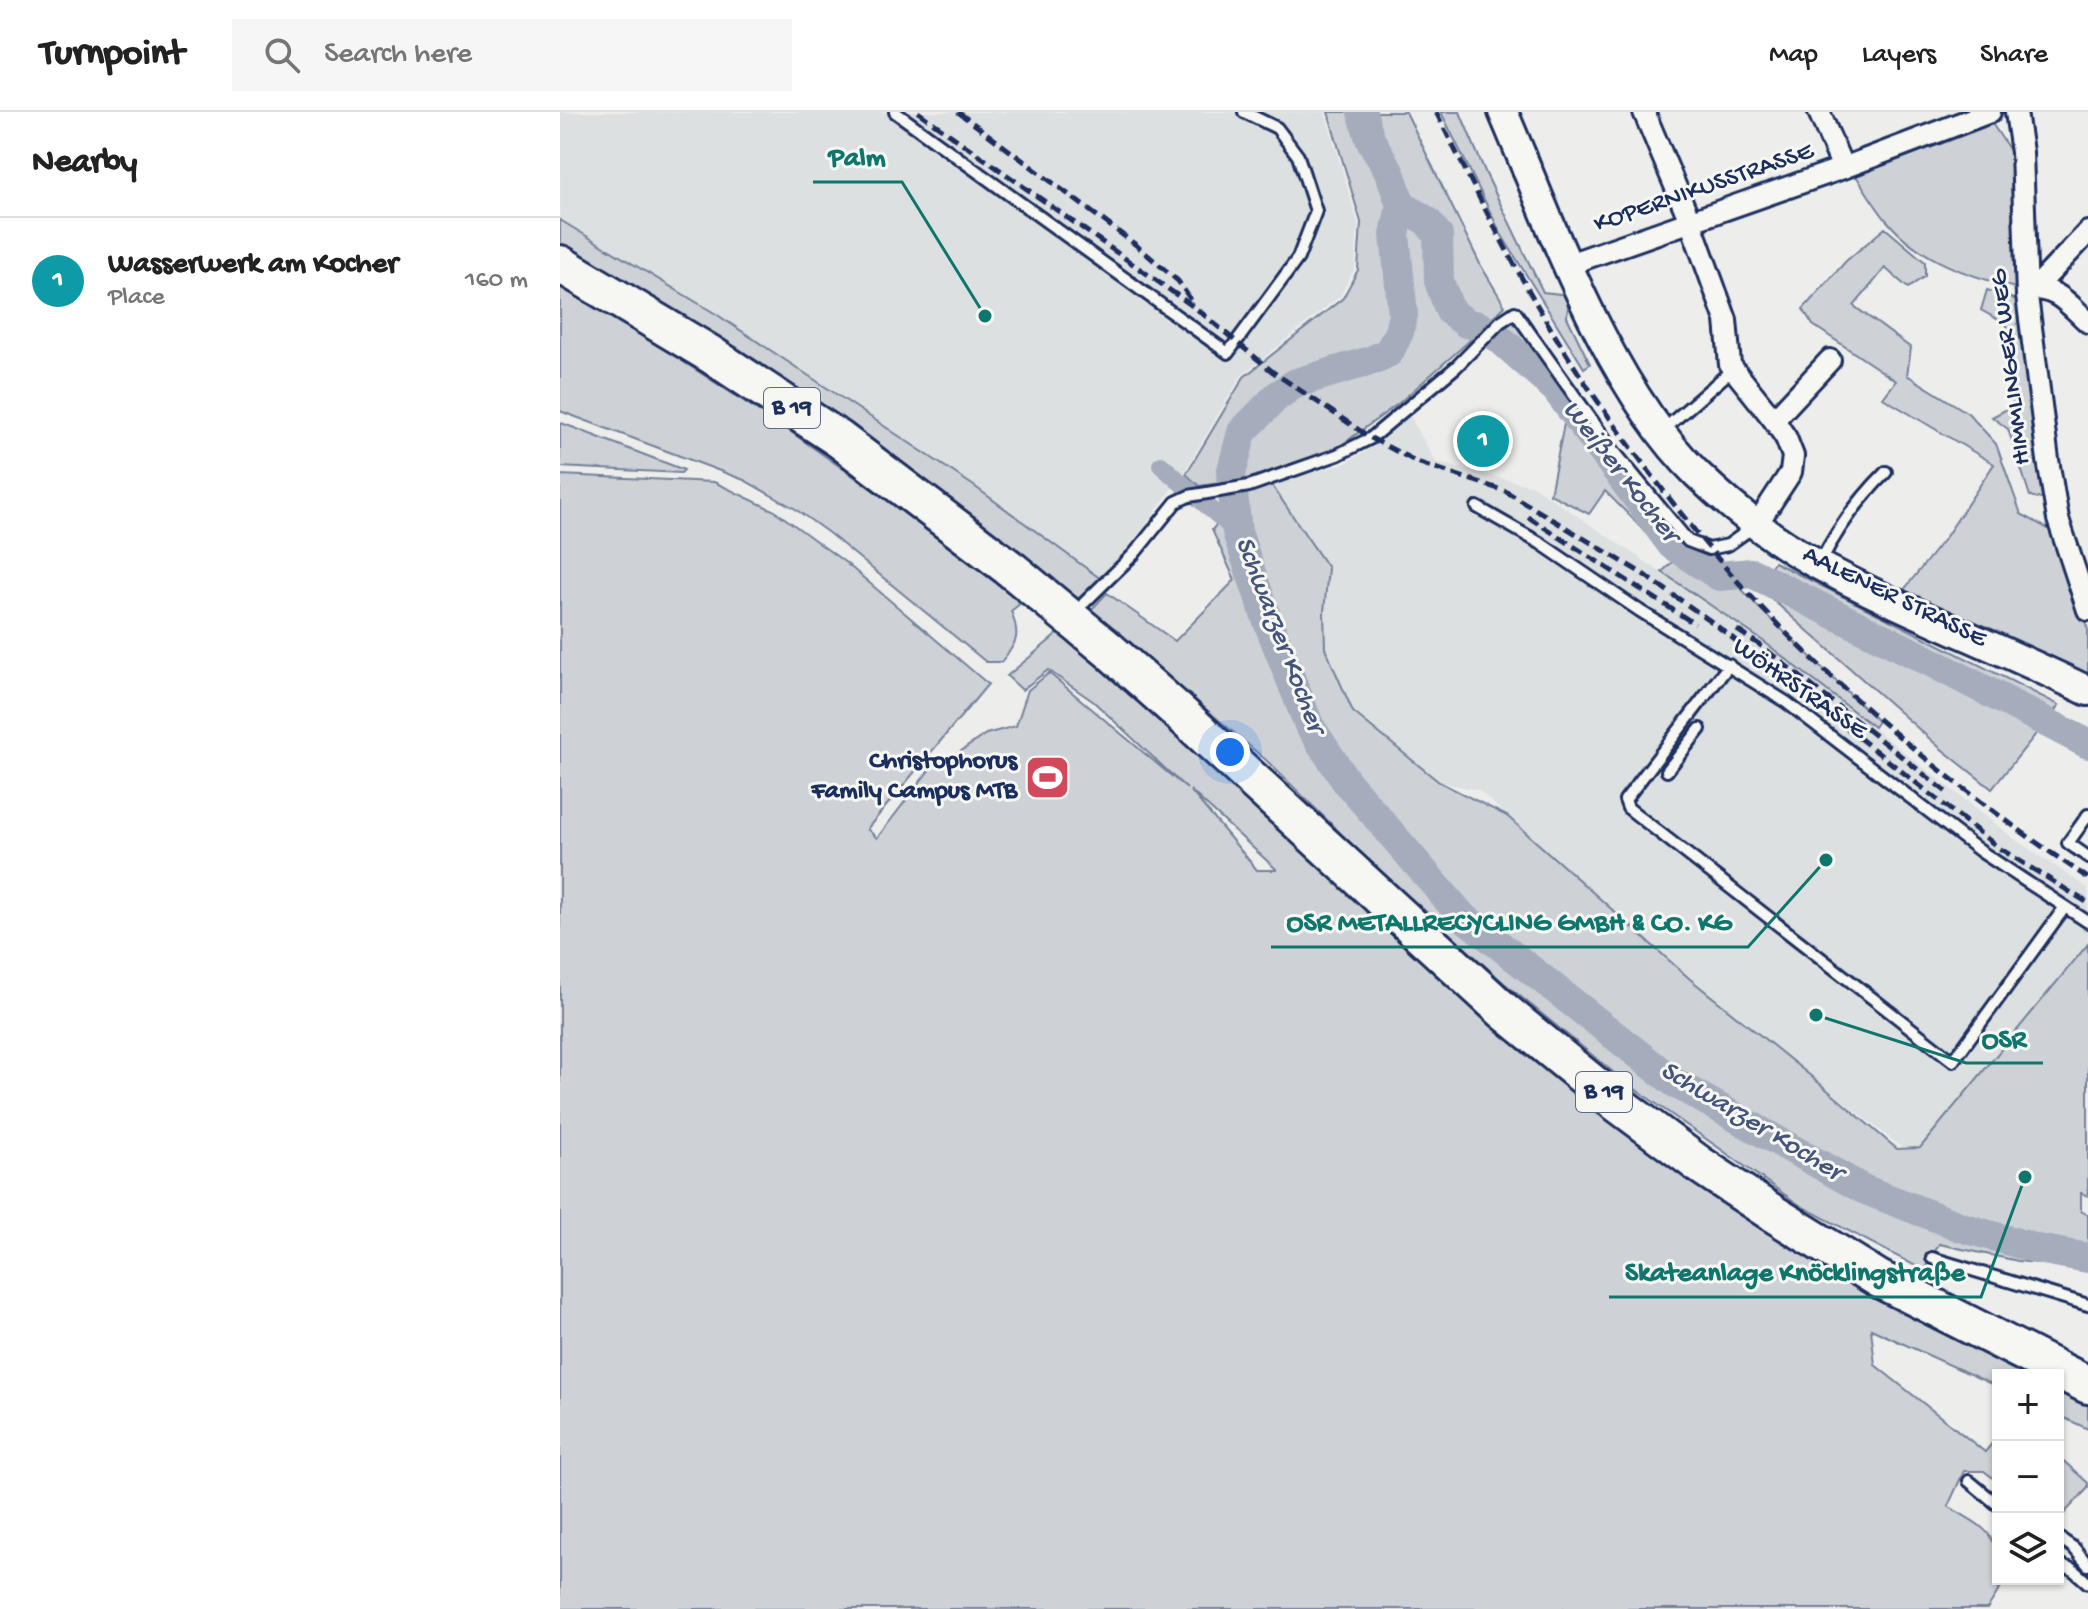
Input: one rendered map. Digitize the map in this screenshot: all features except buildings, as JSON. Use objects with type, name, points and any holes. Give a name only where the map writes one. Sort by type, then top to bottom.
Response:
[{"type":"highway","name":"B 19","points":[[560,264],[710,354],[839,439],[1012,570],[1160,695],[1504,1011],[1614,1101],[1700,1165],[1879,1279],[2088,1385]]},
{"type":"street","name":"AALENER STRASSE","points":[[1503,112],[1609,350],[1661,431],[1696,473],[1757,524],[1819,565],[1877,596],[2088,691]]},
{"type":"street","points":[[1644,112],[1690,221],[1726,320],[1730,365],[1774,420],[1793,456],[1791,472],[1757,524]]},
{"type":"street","points":[[1819,112],[1843,168]]},
{"type":"street","name":"KOPERNIKUSSTRASSE","points":[[1569,264],[1843,168],[1990,112]]},
{"type":"street","name":"HIMMLINGER WEG","points":[[2016,112],[2022,152],[2027,288],[2046,445],[2058,519],[2084,585],[2088,610]]},
{"type":"street","points":[[2027,288],[2042,281],[2088,232]]},
{"type":"street","points":[[2027,288],[2055,292],[2088,322]]},
{"type":"street","points":[[1774,420],[1830,360]]},
{"type":"lane","points":[[895,112],[1228,353],[1298,258],[1316,211],[1298,156],[1277,128],[1244,112]]},
{"type":"lane","points":[[1084,603],[1134,554],[1176,502],[1189,496],[1249,486],[1337,455],[1371,438],[1456,367],[1500,322],[1515,312],[1613,450],[1688,541],[1709,549],[1728,545],[1757,524]]},
{"type":"lane","points":[[1661,431],[1733,369]]},
{"type":"lane","points":[[1819,565],[1837,528],[1886,472]]},
{"type":"lane","name":"WÖHRSTRASSE","points":[[1477,507],[1540,543],[1640,611],[1786,702],[1980,851],[2088,922]]},
{"type":"lane","points":[[1729,665],[1625,800],[1628,808],[1953,1061],[2065,907]]},
{"type":"lane","points":[[1667,771],[1700,729]]},
{"type":"lane","points":[[2088,815],[2068,843],[2088,857]]},
{"type":"lane","points":[[1932,1258],[2088,1305]]},
{"type":"lane","points":[[1969,1481],[1992,1500]]},
{"type":"lane","points":[[2064,1541],[2088,1565]]},
{"type":"lane","points":[[2064,1566],[2088,1583]]},
{"type":"shaded area","points":[[560,112],[1325,112],[1358,223],[1355,268],[1340,296],[1241,376],[1186,469],[1142,530],[1101,579],[974,486],[879,422],[560,227]]},
{"type":"shaded area","points":[[1328,112],[1406,112],[1480,264],[1505,306],[1399,403],[1336,449],[1247,479],[1199,486],[1186,474],[1244,377],[1343,298],[1358,270],[1361,222]]},
{"type":"shaded area","points":[[1441,112],[1460,112],[1543,292],[1569,295],[1567,317],[1590,364],[1584,368],[1501,234]]},
{"type":"shaded area","points":[[1989,119],[2015,158],[2019,289],[1965,273],[1916,248],[1883,216],[1852,170]]},
{"type":"shaded area","points":[[560,220],[716,314],[974,486],[1101,579],[1077,601],[988,529],[850,428],[653,298],[560,245]]},
{"type":"shaded area","points":[[1885,228],[1925,262],[1925,276],[1908,288],[1885,268],[1854,306],[1911,348],[1907,375],[1968,413],[1996,444],[2021,514],[2056,533],[2088,630],[2088,672],[2085,677],[1899,596],[1945,538],[1994,464],[1883,398],[1896,381],[1813,325],[1803,309],[1846,261]]},
{"type":"shaded area","points":[[560,281],[788,430],[1009,586],[1021,603],[1011,611],[1016,639],[1001,662],[986,662],[794,508],[744,480],[560,411]]},
{"type":"shaded area","points":[[1987,290],[2020,301],[2048,501],[2030,496],[2008,429],[1992,417],[2013,406],[2007,325],[1981,310]]},
{"type":"shaded area","points":[[1517,319],[1638,494],[1681,540],[1710,554],[1758,607],[1878,721],[1874,727],[1763,641],[1662,572],[1674,560],[1605,491],[1589,514],[1550,494],[1567,409],[1501,331]]},
{"type":"shaded area","points":[[1410,416],[1436,462],[1533,486],[1763,641],[2016,840],[2088,888],[2088,944],[1920,1149],[1902,1148],[1690,979],[1478,790],[1439,782],[1353,712],[1325,648],[1328,568],[1271,484],[1344,464],[1380,442]]},
{"type":"shaded area","points":[[560,423],[684,470],[681,473],[560,467]]},
{"type":"shaded area","points":[[560,475],[714,482],[775,511],[846,563],[988,684],[867,829],[877,838],[933,765],[948,760],[986,734],[1016,726],[1028,690],[1049,673],[1187,789],[1094,702],[1048,670],[1022,690],[1007,676],[1061,631],[1104,665],[1431,965],[2033,1369],[1992,1369],[1992,1384],[1871,1329],[1875,1365],[1985,1452],[1992,1443],[1992,1477],[1984,1471],[1964,1471],[1948,1506],[1981,1527],[1992,1541],[1992,1585],[2002,1585],[1987,1609],[560,1609]],"holes":[[[1190,790],[1276,869],[1257,870]]]},
{"type":"shaded area","points":[[1271,484],[1328,568],[1325,648],[1353,712],[1439,782],[1507,816],[1690,979],[1897,1149],[1920,1148],[2088,944],[2088,1196],[2081,1193],[2081,1211],[2088,1215],[2088,1254],[2075,1250],[2056,1265],[2018,1261],[1939,1244],[1925,1271],[1801,1206],[1624,1081],[1504,983],[1376,868],[1266,760],[1090,611],[1107,593],[1175,641],[1235,580],[1212,530],[1241,494]]},
{"type":"shaded area","points":[[1774,562],[2059,705],[1992,789],[1939,747],[1757,586]]},
{"type":"shaded area","points":[[2064,1386],[2088,1399],[2088,1429],[2064,1418]]},
{"type":"shaded area","points":[[2064,1461],[2088,1483],[2088,1488],[2064,1514]]},
{"type":"waterway","name":"Schwarzer Kocher","points":[[1362,112],[1370,139],[1390,173],[1401,205],[1395,235],[1403,315],[1399,332],[1389,352],[1373,360],[1296,383],[1277,396],[1242,432],[1231,474],[1237,532],[1268,622],[1309,725],[1346,781],[1461,915],[1675,1083],[1863,1189],[1961,1227],[2038,1249],[2088,1258]]},
{"type":"waterway","name":"Weißer Kocher","points":[[1401,205],[1427,221],[1438,235],[1439,281],[1450,311],[1466,323],[1479,326],[1500,339],[1556,389],[1672,545],[1719,576],[1752,573],[2088,744]]},
{"type":"waterway","points":[[1161,465],[1237,532]]},
{"type":"railway","points":[[918,112],[1198,310],[1273,372],[1371,438],[1417,462],[1505,491],[1643,574],[1712,622],[1999,848],[2088,903]]},
{"type":"railway","points":[[958,112],[1136,245],[1178,281],[1191,300]]},
{"type":"railway","points":[[1436,112],[1512,260],[1554,333],[1599,403],[1709,548],[1793,640],[1887,726],[1987,806],[2088,878]]},
{"type":"railway","points":[[1528,517],[1695,624]]},
{"type":"railway","points":[[1737,630],[1949,794]]},
{"type":"place","name":"Palm","points":[[985,316]]},
{"type":"place","name":"Wasserwerk am Kocher","points":[[1483,441]]},
{"type":"place","name":"Christophorus Family Campus MTB","points":[[1048,777]]},
{"type":"place","name":"OSR METALLRECYCLING GMBH & CO. KG","points":[[1826,860]]},
{"type":"place","name":"OSR","points":[[1816,1015]]},
{"type":"place","name":"Skateanlage Knöcklingstraße","points":[[2025,1177]]}]
